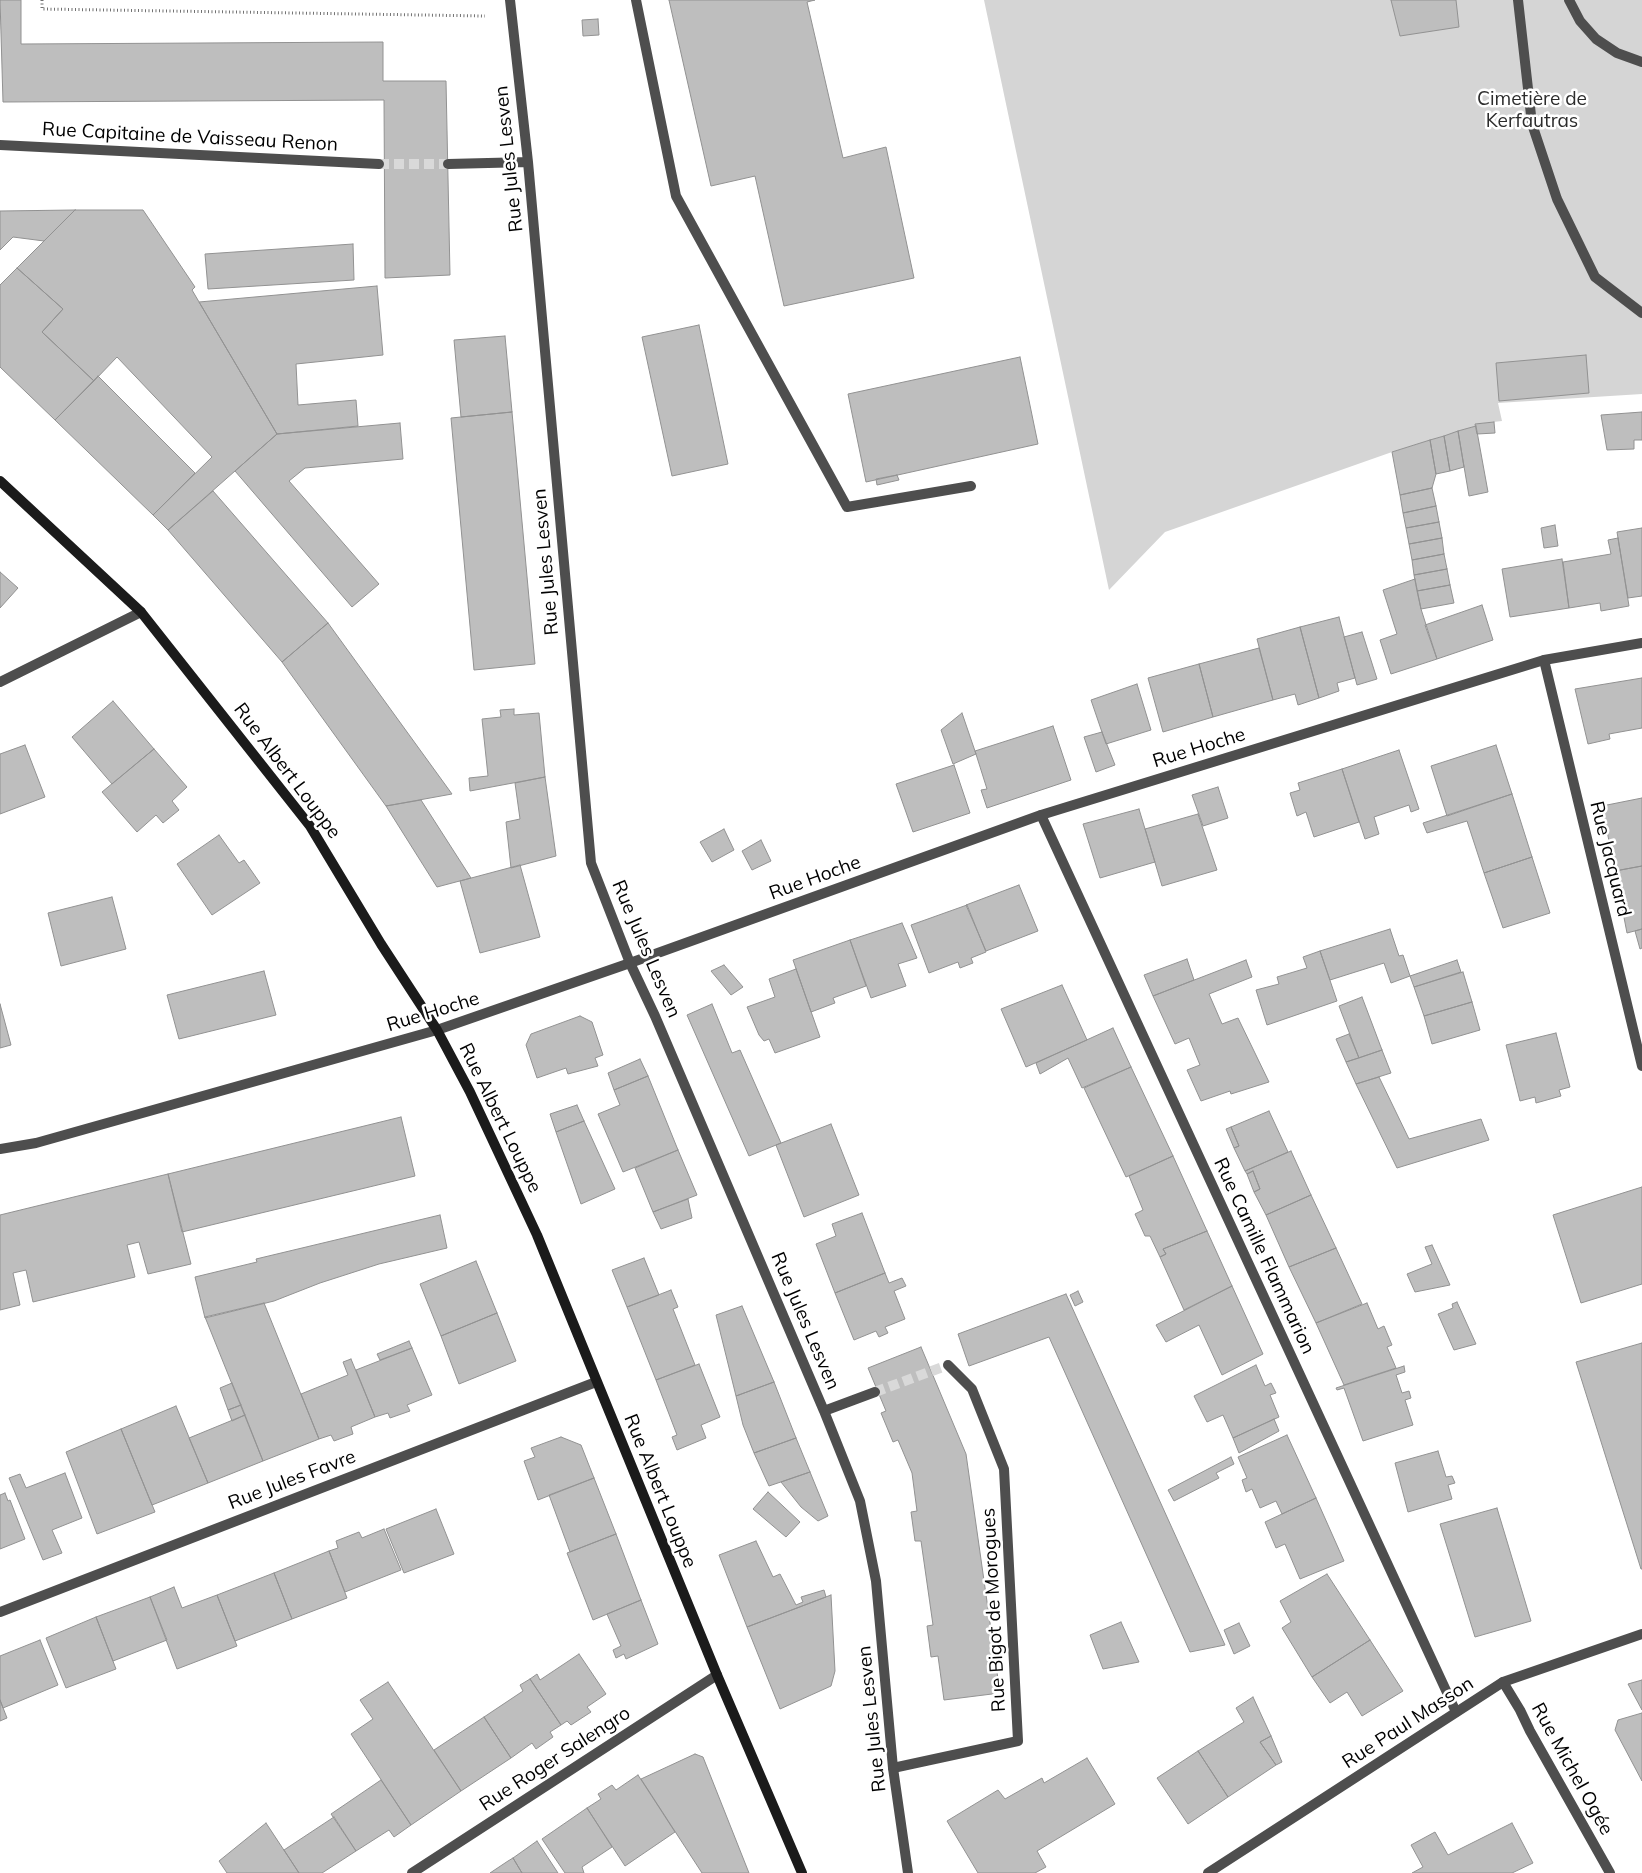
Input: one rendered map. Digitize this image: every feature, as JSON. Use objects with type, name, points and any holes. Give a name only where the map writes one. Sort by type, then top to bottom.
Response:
[{"type":"main road","name":"Rue Albert Louppe","points":[[0,481],[141,612],[310,826],[381,944],[437,1030],[470,1092],[537,1235],[717,1675],[802,1873]]},
{"type":"street","name":"Rue Jules Lesven","points":[[510,0],[528,162],[591,863],[630,964],[655,1016],[824,1411],[860,1501],[876,1581],[893,1768],[908,1873]]},
{"type":"street","points":[[636,0],[676,196],[847,507],[971,486]]},
{"type":"street","points":[[1518,0],[1532,124],[1557,199],[1595,277],[1642,313]]},
{"type":"street","points":[[1569,0],[1580,21],[1596,39],[1617,53],[1642,62]]},
{"type":"street","name":"Rue Capitaine de Vaisseau Renon","points":[[0,145],[379,164]]},
{"type":"street","points":[[448,164],[528,162]]},
{"type":"street","points":[[0,682],[141,612]]},
{"type":"street","name":"Rue Hoche","points":[[0,1149],[36,1143],[437,1030],[630,964],[1041,815],[1544,660],[1642,644]]},
{"type":"street","name":"Rue Jacquard","points":[[1544,660],[1642,1066]]},
{"type":"street","name":"Rue Camille Flammarion","points":[[1041,815],[1456,1712]]},
{"type":"street","name":"Rue Bigot de Morogues","points":[[893,1768],[1018,1741],[1004,1469],[972,1389],[948,1365]]},
{"type":"street","name":"Rue Jules Favre","points":[[0,1612],[596,1382]]},
{"type":"street","points":[[824,1411],[875,1392]]},
{"type":"street","name":"Rue Paul Masson","points":[[1208,1873],[1503,1682],[1642,1634]]},
{"type":"street","name":"Rue Roger Salengro","points":[[412,1873],[717,1675]]},
{"type":"street","name":"Rue Michel Ogée","points":[[1503,1682],[1610,1873]]},
{"type":"path","points":[[42,0],[42,9],[484,15],[490,21]]},
{"type":"green space","name":"Cimetière de Kerfautras","points":[[984,0],[1642,0],[1642,394],[1498,403],[1502,421],[1476,424],[1476,426],[1392,452],[1165,532],[1109,590]]},
{"type":"building","points":[[0,0],[21,0],[21,44],[383,42],[383,81],[446,81],[450,275],[385,278],[384,100],[3,102]]},
{"type":"building","points":[[669,0],[815,0],[807,2],[843,158],[886,147],[914,278],[784,306],[755,176],[711,186]]},
{"type":"building","points":[[1391,0],[1456,0],[1459,27],[1400,36]]},
{"type":"building","points":[[598,19],[599,35],[583,36],[582,20]]},
{"type":"building","points":[[75,210],[143,210],[195,287],[192,290],[277,434],[168,530],[153,515],[212,457],[117,357],[94,381],[42,332],[63,309],[17,268]]},
{"type":"building","points":[[75,210],[44,241],[13,237],[0,250],[0,211]]},
{"type":"building","points":[[353,244],[354,280],[208,289],[205,254]]},
{"type":"building","points":[[17,268],[63,309],[42,332],[94,381],[55,420],[0,367],[0,285]]},
{"type":"building","points":[[377,286],[383,355],[296,364],[298,405],[356,400],[358,426],[277,434],[199,302]]},
{"type":"building","points":[[699,325],[728,464],[672,476],[642,337]]},
{"type":"building","points":[[505,336],[512,412],[461,417],[454,340]]},
{"type":"building","points":[[1586,355],[1589,393],[1499,401],[1496,363]]},
{"type":"building","points":[[1020,357],[1038,444],[866,482],[848,394]]},
{"type":"building","points":[[98,376],[195,473],[153,515],[55,420]]},
{"type":"building","points":[[512,412],[535,664],[474,670],[451,418]]},
{"type":"building","points":[[1642,412],[1642,440],[1634,440],[1634,449],[1607,450],[1601,415]]},
{"type":"building","points":[[1494,422],[1495,433],[1477,434],[1475,424]]},
{"type":"building","points":[[400,423],[403,459],[305,468],[289,481],[379,584],[352,607],[235,471],[277,434]]},
{"type":"building","points":[[1476,426],[1488,492],[1469,496],[1458,431]]},
{"type":"building","points":[[1458,431],[1464,467],[1450,471],[1444,436]]},
{"type":"building","points":[[1444,436],[1450,471],[1436,474],[1430,440]]},
{"type":"building","points":[[1430,440],[1436,474],[1432,488],[1400,495],[1392,452]]},
{"type":"building","points":[[897,475],[899,480],[877,485],[876,479]]},
{"type":"building","points":[[1432,488],[1436,506],[1403,513],[1400,495]]},
{"type":"building","points":[[213,491],[328,623],[282,662],[168,530]]},
{"type":"building","points":[[1436,506],[1439,522],[1406,528],[1403,513]]},
{"type":"building","points":[[1439,522],[1442,538],[1409,544],[1406,528]]},
{"type":"building","points":[[1555,525],[1558,546],[1544,548],[1541,528]]},
{"type":"building","points":[[1642,528],[1642,596],[1628,598],[1617,532]]},
{"type":"building","points":[[1442,538],[1444,554],[1412,560],[1409,544]]},
{"type":"building","points":[[1618,538],[1629,606],[1601,611],[1600,603],[1569,608],[1563,562],[1611,554],[1608,540]]},
{"type":"building","points":[[1444,554],[1447,569],[1414,575],[1412,560]]},
{"type":"building","points":[[1562,559],[1569,608],[1510,617],[1502,569]]},
{"type":"building","points":[[1447,569],[1450,585],[1417,591],[1414,575]]},
{"type":"building","points":[[0,572],[18,588],[0,608]]},
{"type":"building","points":[[1415,579],[1421,609],[1437,659],[1391,674],[1380,640],[1397,634],[1383,590]]},
{"type":"building","points":[[1450,585],[1454,603],[1421,609],[1417,591]]},
{"type":"building","points":[[1482,605],[1493,640],[1437,659],[1425,625]]},
{"type":"building","points":[[1339,617],[1355,678],[1337,683],[1339,691],[1319,698],[1300,627]]},
{"type":"building","points":[[328,623],[452,794],[386,806],[282,662]]},
{"type":"building","points":[[1300,627],[1319,698],[1298,705],[1295,694],[1273,700],[1257,639]]},
{"type":"building","points":[[1362,632],[1377,679],[1357,685],[1344,637]]},
{"type":"building","points":[[1259,648],[1273,700],[1213,717],[1199,664]]},
{"type":"building","points":[[1199,664],[1213,717],[1163,732],[1148,678]]},
{"type":"building","points":[[1642,678],[1642,728],[1609,734],[1610,739],[1588,744],[1575,689]]},
{"type":"building","points":[[1137,684],[1151,730],[1106,744],[1091,700]]},
{"type":"building","points":[[113,701],[154,749],[112,784],[72,737]]},
{"type":"building","points":[[514,709],[514,715],[539,713],[545,777],[470,791],[469,778],[488,776],[482,719],[501,717],[500,710]]},
{"type":"building","points":[[962,713],[976,754],[953,764],[941,730]]},
{"type":"building","points":[[1053,726],[1071,780],[987,808],[981,790],[987,789],[975,751]]},
{"type":"building","points":[[1102,732],[1115,765],[1096,772],[1084,737]]},
{"type":"building","points":[[25,745],[45,797],[0,814],[0,754]]},
{"type":"building","points":[[1496,745],[1512,794],[1447,816],[1431,766]]},
{"type":"building","points":[[154,749],[187,787],[172,801],[179,810],[163,823],[156,815],[137,832],[102,792]]},
{"type":"building","points":[[1399,750],[1419,809],[1411,812],[1409,805],[1374,817],[1379,834],[1365,839],[1342,769]]},
{"type":"building","points":[[954,765],[970,813],[913,832],[896,784]]},
{"type":"building","points":[[1342,769],[1359,822],[1314,837],[1306,812],[1297,816],[1290,793],[1300,790],[1298,783]]},
{"type":"building","points":[[545,777],[556,856],[511,868],[506,822],[520,819],[515,783]]},
{"type":"building","points":[[1218,787],[1228,818],[1203,826],[1192,795]]},
{"type":"building","points":[[1512,794],[1532,857],[1484,873],[1467,821],[1427,833],[1423,823]]},
{"type":"building","points":[[1642,798],[1642,866],[1615,871],[1602,806]]},
{"type":"building","points":[[421,800],[471,878],[437,887],[386,806]]},
{"type":"building","points":[[1139,809],[1155,862],[1100,878],[1083,824]]},
{"type":"building","points":[[1198,814],[1217,870],[1162,886],[1145,829]]},
{"type":"building","points":[[724,829],[734,850],[712,862],[700,842]]},
{"type":"building","points":[[219,835],[239,863],[244,860],[260,883],[212,915],[177,864]]},
{"type":"building","points":[[761,840],[771,861],[752,870],[742,851]]},
{"type":"building","points":[[1532,857],[1550,913],[1503,928],[1484,873]]},
{"type":"building","points":[[520,865],[540,937],[480,953],[460,881]]},
{"type":"building","points":[[1642,866],[1642,929],[1627,933],[1615,871]]},
{"type":"building","points":[[1019,885],[1038,931],[986,951],[966,905]]},
{"type":"building","points":[[112,897],[126,949],[61,966],[48,913]]},
{"type":"building","points":[[967,905],[986,952],[971,958],[973,963],[960,968],[958,962],[929,973],[911,925]]},
{"type":"building","points":[[902,923],[917,958],[898,964],[906,986],[871,998],[850,940]]},
{"type":"building","points":[[1390,929],[1399,956],[1403,955],[1410,976],[1391,983],[1384,963],[1330,980],[1320,951]]},
{"type":"building","points":[[1642,929],[1642,948],[1640,949],[1635,931]]},
{"type":"building","points":[[850,940],[866,986],[833,998],[835,1003],[811,1012],[793,960]]},
{"type":"building","points":[[1320,951],[1337,1001],[1267,1025],[1256,990],[1279,984],[1277,977],[1307,968],[1303,957]]},
{"type":"building","points":[[1187,959],[1194,980],[1153,996],[1144,975]]},
{"type":"building","points":[[1246,960],[1252,977],[1209,994],[1222,1024],[1238,1018],[1269,1082],[1231,1094],[1230,1091],[1201,1101],[1187,1070],[1200,1065],[1189,1038],[1175,1044],[1153,996]]},
{"type":"building","points":[[1457,960],[1461,972],[1414,987],[1410,976]]},
{"type":"building","points":[[724,965],[743,987],[731,995],[711,971]]},
{"type":"building","points":[[796,969],[820,1037],[775,1053],[769,1039],[764,1041],[759,1035],[747,1007],[775,997],[769,979]]},
{"type":"building","points":[[264,971],[276,1015],[179,1039],[167,995]]},
{"type":"building","points":[[1463,972],[1472,1002],[1424,1016],[1414,987]]},
{"type":"building","points":[[1062,985],[1087,1040],[1026,1067],[1001,1009]]},
{"type":"building","points":[[1362,997],[1382,1050],[1359,1058],[1339,1006]]},
{"type":"building","points":[[1472,1002],[1480,1030],[1432,1044],[1424,1016]]},
{"type":"building","points":[[0,1004],[11,1045],[0,1048]]},
{"type":"building","points":[[712,1004],[732,1053],[740,1050],[781,1143],[749,1156],[687,1015]]},
{"type":"building","points":[[580,1016],[592,1022],[603,1055],[595,1058],[598,1066],[568,1074],[566,1068],[537,1078],[526,1045],[531,1034]]},
{"type":"building","points":[[1113,1028],[1131,1067],[1082,1088],[1068,1058],[1040,1074],[1036,1063]]},
{"type":"building","points":[[1556,1033],[1570,1087],[1559,1090],[1561,1096],[1536,1103],[1535,1097],[1520,1101],[1506,1045]]},
{"type":"building","points":[[1349,1034],[1359,1058],[1346,1062],[1336,1039]]},
{"type":"building","points":[[1382,1050],[1391,1073],[1356,1084],[1346,1062]]},
{"type":"building","points":[[640,1059],[648,1076],[614,1090],[608,1073]]},
{"type":"building","points":[[1131,1067],[1173,1156],[1126,1177],[1084,1088]]},
{"type":"building","points":[[648,1076],[678,1150],[623,1172],[598,1114],[620,1105],[614,1090]]},
{"type":"building","points":[[1379,1077],[1409,1139],[1481,1119],[1489,1140],[1397,1168],[1356,1084]]},
{"type":"building","points":[[577,1105],[584,1121],[556,1132],[550,1114]]},
{"type":"building","points":[[1269,1111],[1288,1152],[1245,1171],[1234,1148],[1239,1146],[1231,1127]]},
{"type":"building","points":[[401,1117],[415,1176],[182,1232],[168,1174]]},
{"type":"building","points":[[584,1121],[615,1189],[581,1204],[556,1132]]},
{"type":"building","points":[[831,1124],[859,1195],[804,1217],[776,1145]]},
{"type":"building","points":[[1231,1127],[1239,1146],[1234,1148],[1226,1129]]},
{"type":"building","points":[[678,1150],[697,1195],[653,1212],[635,1168]]},
{"type":"building","points":[[1291,1151],[1311,1195],[1266,1215],[1254,1192],[1260,1189],[1253,1171],[1247,1174],[1245,1171]]},
{"type":"building","points":[[1173,1156],[1207,1231],[1163,1249],[1166,1254],[1160,1257],[1150,1236],[1145,1236],[1135,1214],[1143,1210],[1129,1176]]},
{"type":"building","points":[[1253,1171],[1260,1189],[1254,1192],[1247,1174]]},
{"type":"building","points":[[168,1174],[191,1264],[148,1274],[139,1242],[127,1245],[135,1277],[33,1302],[26,1270],[13,1273],[20,1305],[0,1310],[0,1215]]},
{"type":"building","points":[[1642,1187],[1642,1284],[1581,1303],[1553,1215]]},
{"type":"building","points":[[1311,1195],[1336,1248],[1289,1267],[1266,1215]]},
{"type":"building","points":[[688,1199],[692,1218],[661,1229],[653,1212]]},
{"type":"building","points":[[862,1213],[885,1273],[835,1293],[816,1244],[836,1236],[832,1224]]},
{"type":"building","points":[[440,1215],[447,1248],[379,1264],[320,1283],[274,1301],[205,1318],[195,1277],[257,1262],[256,1259]]},
{"type":"building","points":[[1207,1231],[1232,1286],[1184,1310],[1160,1257],[1166,1254],[1163,1249]]},
{"type":"building","points":[[1432,1245],[1450,1285],[1415,1292],[1407,1274],[1432,1264],[1425,1247]]},
{"type":"building","points":[[1336,1248],[1362,1304],[1316,1323],[1289,1267]]},
{"type":"building","points":[[644,1258],[659,1295],[627,1307],[612,1270]]},
{"type":"building","points":[[476,1261],[497,1313],[441,1336],[420,1284]]},
{"type":"building","points":[[885,1273],[889,1283],[902,1278],[906,1286],[894,1291],[905,1319],[885,1327],[888,1333],[879,1337],[876,1331],[854,1340],[835,1293]]},
{"type":"building","points":[[1232,1286],[1263,1354],[1222,1375],[1199,1325],[1166,1342],[1156,1325]]},
{"type":"building","points":[[671,1290],[678,1307],[673,1309],[695,1365],[656,1380],[627,1307]]},
{"type":"building","points":[[1078,1291],[1083,1302],[1075,1306],[1070,1295]]},
{"type":"building","points":[[1066,1294],[1225,1645],[1190,1652],[1049,1337],[969,1366],[958,1334]]},
{"type":"building","points":[[1457,1302],[1476,1344],[1454,1350],[1438,1314],[1453,1308],[1452,1304]]},
{"type":"building","points":[[264,1303],[319,1439],[263,1461],[205,1317]]},
{"type":"building","points":[[1367,1303],[1378,1329],[1384,1326],[1392,1345],[1387,1347],[1396,1368],[1344,1385],[1316,1323]]},
{"type":"building","points":[[742,1306],[774,1382],[736,1396],[716,1315]]},
{"type":"building","points":[[497,1313],[516,1361],[459,1384],[441,1336]]},
{"type":"building","points":[[409,1341],[412,1348],[380,1360],[377,1354]]},
{"type":"building","points":[[1642,1343],[1642,1569],[1641,1569],[1576,1362]]},
{"type":"building","points":[[921,1347],[966,1454],[1000,1693],[944,1700],[938,1656],[931,1657],[927,1626],[933,1625],[921,1541],[915,1541],[911,1512],[917,1511],[912,1473],[898,1440],[893,1442],[881,1413],[886,1411],[868,1368]]},
{"type":"building","points":[[412,1348],[432,1395],[407,1405],[410,1411],[390,1418],[388,1413],[375,1417],[356,1370]]},
{"type":"building","points":[[351,1359],[375,1417],[351,1427],[353,1434],[334,1441],[331,1435],[319,1439],[301,1394],[348,1375],[343,1362]]},
{"type":"building","points":[[699,1364],[720,1417],[701,1425],[706,1438],[677,1450],[672,1437],[677,1435],[656,1380]]},
{"type":"building","points":[[1256,1365],[1265,1386],[1271,1383],[1276,1393],[1270,1395],[1279,1417],[1233,1438],[1223,1415],[1207,1422],[1194,1396]]},
{"type":"building","points":[[1404,1366],[1405,1372],[1396,1375],[1402,1393],[1409,1391],[1411,1398],[1405,1400],[1413,1425],[1363,1441],[1344,1388],[1337,1390],[1336,1388]]},
{"type":"building","points":[[774,1382],[796,1438],[754,1453],[743,1425],[736,1396]]},
{"type":"building","points":[[232,1383],[241,1405],[228,1410],[220,1388]]},
{"type":"building","points":[[241,1405],[245,1415],[232,1421],[228,1410]]},
{"type":"building","points":[[176,1406],[208,1483],[152,1505],[121,1429]]},
{"type":"building","points":[[245,1415],[263,1461],[208,1483],[189,1438]]},
{"type":"building","points":[[1274,1419],[1279,1431],[1239,1453],[1233,1438]]},
{"type":"building","points":[[121,1429],[155,1512],[97,1534],[66,1452]]},
{"type":"building","points":[[1287,1435],[1316,1498],[1282,1514],[1276,1501],[1260,1508],[1252,1489],[1246,1492],[1242,1480],[1247,1478],[1238,1457]]},
{"type":"building","points":[[561,1437],[581,1445],[594,1478],[538,1500],[524,1461],[535,1457],[531,1448]]},
{"type":"building","points":[[796,1438],[810,1472],[769,1486],[754,1453]]},
{"type":"building","points":[[1438,1451],[1446,1477],[1452,1476],[1455,1483],[1448,1485],[1452,1499],[1408,1512],[1395,1463]]},
{"type":"building","points":[[1231,1457],[1234,1464],[1216,1473],[1219,1478],[1174,1501],[1168,1490]]},
{"type":"building","points":[[810,1472],[828,1516],[818,1521],[801,1507],[781,1482]]},
{"type":"building","points":[[65,1473],[82,1518],[52,1530],[62,1553],[43,1560],[9,1478],[20,1474],[26,1488]]},
{"type":"building","points":[[594,1478],[616,1534],[570,1552],[549,1495]]},
{"type":"building","points":[[768,1492],[800,1522],[786,1537],[753,1509]]},
{"type":"building","points":[[5,1493],[8,1501],[10,1500],[25,1539],[0,1549],[0,1495]]},
{"type":"building","points":[[1316,1498],[1344,1561],[1300,1579],[1285,1544],[1276,1548],[1265,1522]]},
{"type":"building","points":[[1497,1508],[1531,1621],[1475,1637],[1440,1524]]},
{"type":"building","points":[[436,1509],[454,1554],[404,1573],[386,1529]]},
{"type":"building","points":[[384,1529],[401,1570],[345,1592],[329,1551],[338,1548],[336,1541],[359,1532],[362,1538]]},
{"type":"building","points":[[616,1534],[641,1600],[593,1620],[567,1553]]},
{"type":"building","points":[[756,1541],[773,1577],[780,1574],[796,1605],[803,1602],[801,1597],[824,1590],[826,1597],[747,1627],[719,1555]]},
{"type":"building","points":[[329,1551],[347,1598],[292,1619],[274,1573]]},
{"type":"building","points":[[274,1573],[292,1619],[235,1641],[217,1595]]},
{"type":"building","points":[[1327,1574],[1370,1640],[1312,1677],[1282,1628],[1291,1622],[1280,1601]]},
{"type":"building","points":[[174,1587],[182,1608],[217,1595],[237,1646],[177,1669],[150,1597]]},
{"type":"building","points":[[831,1595],[835,1671],[831,1686],[780,1709],[747,1627]]},
{"type":"building","points":[[150,1597],[167,1640],[113,1661],[96,1617]]},
{"type":"building","points":[[641,1600],[658,1644],[626,1659],[624,1654],[616,1658],[613,1650],[621,1646],[607,1614]]},
{"type":"building","points":[[96,1617],[116,1669],[66,1688],[46,1638]]},
{"type":"building","points":[[1121,1622],[1139,1662],[1103,1669],[1090,1635]]},
{"type":"building","points":[[1239,1623],[1250,1646],[1234,1654],[1224,1630]]},
{"type":"building","points":[[40,1640],[58,1685],[3,1708],[0,1700],[0,1656]]},
{"type":"building","points":[[1370,1640],[1403,1691],[1362,1716],[1347,1692],[1330,1703],[1312,1677]]},
{"type":"building","points":[[579,1654],[606,1694],[587,1707],[591,1712],[571,1725],[567,1721],[561,1725],[530,1679],[537,1674],[540,1680]]},
{"type":"building","points":[[530,1679],[561,1725],[550,1732],[553,1737],[536,1749],[532,1743],[511,1758],[484,1717],[523,1691],[520,1685]]},
{"type":"building","points":[[1642,1680],[1642,1710],[1628,1684]]},
{"type":"building","points":[[388,1682],[461,1791],[411,1825],[351,1734],[373,1719],[360,1700]]},
{"type":"building","points":[[1253,1697],[1271,1736],[1260,1742],[1276,1765],[1228,1797],[1198,1751],[1244,1722],[1236,1708]]},
{"type":"building","points":[[0,1700],[7,1718],[0,1721]]},
{"type":"building","points":[[1642,1713],[1642,1781],[1615,1730],[1618,1720]]},
{"type":"building","points":[[484,1717],[511,1758],[461,1791],[434,1750]]},
{"type":"building","points":[[1271,1736],[1282,1762],[1276,1765],[1260,1742]]},
{"type":"building","points":[[1198,1751],[1228,1797],[1188,1824],[1157,1778]]},
{"type":"building","points":[[695,1754],[703,1757],[749,1873],[702,1873],[641,1779]]},
{"type":"building","points":[[1087,1758],[1115,1804],[1037,1851],[1046,1867],[1035,1873],[978,1873],[947,1821],[998,1790],[1005,1799],[1042,1778],[1044,1783]]},
{"type":"building","points":[[638,1775],[675,1832],[625,1866],[587,1808],[601,1799],[598,1794],[612,1785],[616,1790]]},
{"type":"building","points":[[381,1780],[411,1825],[394,1837],[389,1830],[356,1851],[331,1814]]},
{"type":"building","points":[[587,1808],[612,1847],[582,1867],[584,1873],[565,1873],[542,1839]]},
{"type":"building","points":[[334,1817],[356,1851],[322,1873],[299,1873],[284,1850]]},
{"type":"building","points":[[266,1823],[299,1873],[227,1873],[219,1861]]},
{"type":"building","points":[[1512,1823],[1533,1863],[1512,1873],[1412,1873],[1423,1867],[1411,1845],[1435,1832],[1448,1855]]},
{"type":"building","points":[[537,1841],[558,1873],[522,1873],[513,1858]]},
{"type":"building","points":[[513,1858],[522,1873],[490,1873],[508,1861]]},
{"type":"tunnel","points":[[379,164],[448,164]]},
{"type":"tunnel","points":[[875,1392],[948,1365]]}]
